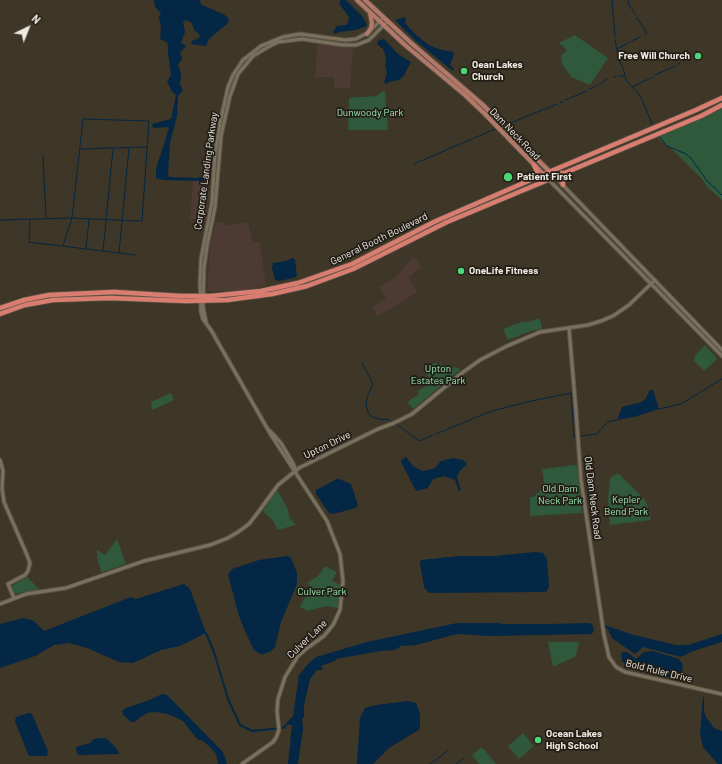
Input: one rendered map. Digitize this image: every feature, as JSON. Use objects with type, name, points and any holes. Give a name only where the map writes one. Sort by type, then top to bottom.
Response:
[{"type":"highway","name":"General Booth Boulevard","points":[[0,308],[33,298],[64,294],[114,292],[202,299],[261,291],[293,284],[352,264],[436,221],[722,98]]},
{"type":"highway","name":"General Booth Boulevard","points":[[0,314],[31,303],[61,300],[119,298],[240,299],[307,286],[362,265],[447,222],[722,106]]},
{"type":"highway","points":[[534,166],[538,171],[535,178]]},
{"type":"highway","points":[[562,173],[561,177],[563,185]]},
{"type":"main road","name":"Dam Neck Road","points":[[357,0],[413,52],[475,104],[548,179]]},
{"type":"main road","name":"Dam Neck Road","points":[[365,0],[414,46],[480,102],[554,176]]},
{"type":"main road","points":[[367,34],[372,23],[369,11]]},
{"type":"street","name":"Corporate Landing Parkway","points":[[202,299],[201,259],[210,214],[214,172],[228,87],[233,75],[243,60],[261,46],[276,39],[291,35],[313,35],[345,40],[356,39],[367,34],[384,17]]},
{"type":"street","name":"Corporate Landing Parkway","points":[[202,299],[205,259],[215,207],[222,123],[236,79],[250,60],[262,50],[278,42],[296,39],[314,40],[343,45],[356,45],[369,40],[388,21]]},
{"type":"street","name":"Dam Neck Road","points":[[554,176],[653,282],[701,331],[722,350]]},
{"type":"street","name":"Dam Neck Road","points":[[548,179],[596,228],[653,282]]},
{"type":"street","points":[[596,228],[599,224]]},
{"type":"street","name":"Upton Drive","points":[[0,604],[33,592],[66,588],[144,561],[222,541],[236,534],[249,524],[274,490],[295,471],[378,429],[406,418],[422,407],[462,373],[497,351],[534,334],[595,323],[613,316],[629,305],[653,282]]},
{"type":"street","name":"Culver Lane","points":[[202,299],[201,312],[203,319],[269,430],[281,443],[294,465],[295,471],[325,518],[333,534],[343,573],[343,588],[340,610],[333,625],[324,636],[298,656],[285,677],[278,699],[278,735],[273,742],[242,764]]},
{"type":"street","name":"Old Dam Neck Road","points":[[569,328],[581,480],[606,646]]},
{"type":"street","name":"Dam Neck Road","points":[[701,331],[722,356]]},
{"type":"street","points":[[0,460],[3,471],[2,488],[4,502],[28,555],[30,563],[25,575],[8,584],[14,598]]},
{"type":"street","name":"Bold Ruler Drive","points":[[606,646],[610,660],[621,670],[722,694]]},
{"type":"shaded area","points":[[317,44],[353,48],[350,88],[334,88],[334,77],[315,77]]},
{"type":"shaded area","points":[[193,180],[208,180],[209,198],[206,220],[190,219]]},
{"type":"shaded area","points":[[216,222],[223,222],[224,226],[248,222],[253,242],[260,242],[266,286],[236,291],[207,291],[210,245]]},
{"type":"shaded area","points":[[415,257],[422,268],[408,277],[418,292],[377,317],[372,307],[386,298],[378,287],[395,278],[412,258]]},
{"type":"green space","points":[[575,35],[608,58],[590,85],[571,77],[562,64],[561,56],[567,50],[559,43]]},
{"type":"green space","name":"Dunwoody Park","points":[[385,90],[388,130],[348,130],[349,98],[376,96]]},
{"type":"green space","points":[[722,109],[722,200],[708,188],[702,179],[658,137]]},
{"type":"green space","points":[[540,318],[542,329],[531,331],[508,340],[503,329],[522,322],[528,322]]},
{"type":"green space","points":[[705,345],[716,357],[716,360],[704,371],[694,361],[695,355]]},
{"type":"green space","name":"Upton Estates Park","points":[[435,363],[461,369],[413,409],[407,402],[419,394],[417,391],[425,387],[428,377],[425,368]]},
{"type":"green space","points":[[171,393],[174,400],[152,410],[151,402]]},
{"type":"green space","name":"Old Dam Neck Park","points":[[577,466],[582,513],[530,516],[530,497],[533,497],[540,491],[544,482],[542,469]]},
{"type":"green space","name":"Kepler Bend Park","points":[[618,473],[645,500],[651,520],[610,525],[608,500],[610,478]]},
{"type":"green space","points":[[277,490],[288,509],[289,517],[296,525],[277,530],[274,522],[263,511]]},
{"type":"green space","points":[[117,539],[126,564],[101,572],[97,552],[98,550],[105,555]]},
{"type":"green space","name":"Culver Park","points":[[325,566],[337,572],[332,581],[341,585],[338,608],[326,606],[308,611],[300,607],[309,589],[308,582],[318,576]]},
{"type":"green space","points":[[27,577],[40,590],[14,594],[11,586]]},
{"type":"green space","points":[[548,642],[579,642],[576,656],[553,667]]},
{"type":"green space","points":[[523,733],[534,746],[519,759],[508,746]]},
{"type":"green space","points":[[482,747],[496,764],[479,764],[472,755]]},
{"type":"water","points":[[154,0],[199,0],[202,5],[225,15],[229,19],[228,23],[209,39],[206,46],[191,44],[192,41],[199,38],[200,35],[194,30],[192,23],[186,20],[183,22],[185,32],[181,43],[186,46],[180,52],[182,59],[178,65],[181,73],[180,84],[183,90],[178,96],[177,116],[170,143],[168,175],[170,177],[196,178],[205,176],[206,179],[204,181],[163,180],[156,178],[156,169],[169,128],[153,128],[152,124],[171,119],[176,95],[173,93],[167,82],[171,75],[168,46],[167,42],[160,39],[161,28],[159,17],[161,13],[155,7]]},
{"type":"water","points":[[340,0],[346,0],[363,17],[367,25],[365,27],[335,34],[333,32],[337,26],[346,25],[348,23],[349,17],[340,5]]},
{"type":"water","points":[[405,17],[405,23],[427,44],[438,49],[453,52],[454,55],[450,65],[454,69],[453,71],[416,41],[395,20]]},
{"type":"water","points":[[384,39],[399,55],[411,62],[403,77],[399,80],[386,84],[384,83],[387,72],[385,67],[386,58],[383,49],[377,44],[379,40]]},
{"type":"water","points":[[292,258],[295,260],[297,276],[278,281],[275,280],[272,268],[273,263],[286,261]]},
{"type":"water","points":[[650,390],[653,390],[659,409],[634,417],[617,420],[622,407],[642,402]]},
{"type":"water","points":[[406,457],[413,466],[422,471],[435,468],[441,461],[453,458],[463,460],[467,464],[459,472],[457,477],[461,491],[459,491],[455,480],[444,476],[433,479],[428,488],[416,491],[402,464],[401,460]]},
{"type":"water","points":[[337,479],[351,484],[358,505],[356,508],[333,514],[329,513],[316,494],[316,490]]},
{"type":"water","points":[[535,552],[543,553],[547,559],[549,586],[547,591],[544,592],[430,593],[424,587],[420,563],[421,560],[459,556],[494,556]]},
{"type":"water","points":[[288,556],[291,558],[297,573],[297,584],[281,622],[275,647],[271,651],[262,655],[254,650],[244,629],[238,613],[228,574],[232,569],[259,560]]},
{"type":"water","points":[[184,584],[190,589],[206,633],[180,646],[161,650],[133,663],[119,662],[87,648],[69,643],[54,645],[35,656],[0,668],[0,624],[23,618],[34,621],[44,631],[131,597],[136,599]]},
{"type":"water","points":[[457,623],[589,623],[592,624],[594,630],[592,634],[490,636],[457,634],[416,645],[401,646],[395,650],[380,651],[336,659],[335,661],[321,666],[323,670],[317,670],[310,679],[304,705],[304,717],[302,719],[303,729],[298,764],[288,764],[292,725],[287,725],[285,729],[282,728],[293,716],[299,675],[316,657],[367,642]]},
{"type":"water","points":[[604,625],[634,635],[676,645],[688,645],[722,634],[722,642],[693,651],[681,657],[643,647],[635,654],[612,638],[608,629],[604,627]]},
{"type":"water","points":[[653,651],[679,659],[683,665],[680,677],[676,679],[628,667],[622,661],[621,654],[623,652],[627,652],[636,659],[644,652]]},
{"type":"water","points":[[162,694],[167,695],[223,752],[227,764],[218,764],[216,754],[203,741],[197,739],[183,721],[168,714],[156,712],[147,713],[134,722],[131,722],[123,715],[122,711],[126,708]]},
{"type":"water","points":[[703,697],[704,712],[706,717],[714,728],[722,731],[722,764],[718,764],[703,747],[700,734]]},
{"type":"water","points":[[407,701],[416,703],[420,714],[420,729],[389,748],[373,764],[357,764],[360,718],[365,708]]},
{"type":"water","points":[[29,713],[32,714],[48,751],[47,756],[30,756],[28,754],[15,721],[16,717]]},
{"type":"water","points":[[106,738],[117,749],[119,754],[77,754],[76,747],[90,743],[94,739]]},
{"type":"waterway","points":[[612,0],[615,37]]},
{"type":"waterway","points":[[629,0],[628,3],[636,15]]},
{"type":"waterway","points":[[637,18],[647,33],[645,34]]},
{"type":"waterway","points":[[632,41],[640,37]]},
{"type":"waterway","points":[[615,40],[619,61],[623,68],[626,80],[638,93],[653,126]]},
{"type":"waterway","points":[[617,49],[630,42]]},
{"type":"waterway","points":[[655,75],[675,66]]},
{"type":"waterway","points":[[619,76],[624,76]]},
{"type":"waterway","points":[[632,87],[653,77]]},
{"type":"waterway","points":[[601,83],[607,79]]},
{"type":"waterway","points":[[590,89],[594,87]]},
{"type":"waterway","points":[[565,100],[587,91]]},
{"type":"waterway","points":[[506,125],[557,104]]},
{"type":"waterway","points":[[0,220],[72,218],[142,221],[149,121],[83,119],[72,218],[63,246]]},
{"type":"waterway","points":[[414,164],[495,129]]},
{"type":"waterway","points":[[659,136],[667,146],[686,154],[691,158],[707,181],[722,195]]},
{"type":"waterway","points":[[81,149],[146,147]]},
{"type":"waterway","points":[[119,253],[129,148]]},
{"type":"waterway","points":[[103,251],[113,149]]},
{"type":"waterway","points":[[43,156],[46,218]]},
{"type":"waterway","points":[[86,248],[89,220]]},
{"type":"waterway","points":[[30,221],[29,242],[135,255]]},
{"type":"waterway","points":[[362,363],[373,384],[368,394],[366,404],[368,412],[372,417],[384,420],[387,419],[392,422]]},
{"type":"waterway","points":[[659,409],[681,404],[722,379]]},
{"type":"waterway","points":[[436,434],[492,411],[571,393],[574,437],[576,437]]},
{"type":"waterway","points":[[580,436],[597,434],[607,422],[617,420]]},
{"type":"waterway","points":[[396,424],[420,441],[433,435]]},
{"type":"waterway","points":[[206,633],[214,652],[228,699],[240,725],[252,731],[282,728]]},
{"type":"waterway","points":[[430,764],[448,751]]},
{"type":"waterway","points":[[456,764],[464,758]]},
{"type":"place","name":"Free Will Church","points":[[698,56]]},
{"type":"place","name":"Oean Lakes Church","points":[[464,71]]},
{"type":"place","name":"Patient First","points":[[508,177]]},
{"type":"place","name":"OneLife Fitness","points":[[461,271]]},
{"type":"place","name":"Ocean Lakes High School","points":[[538,740]]}]
